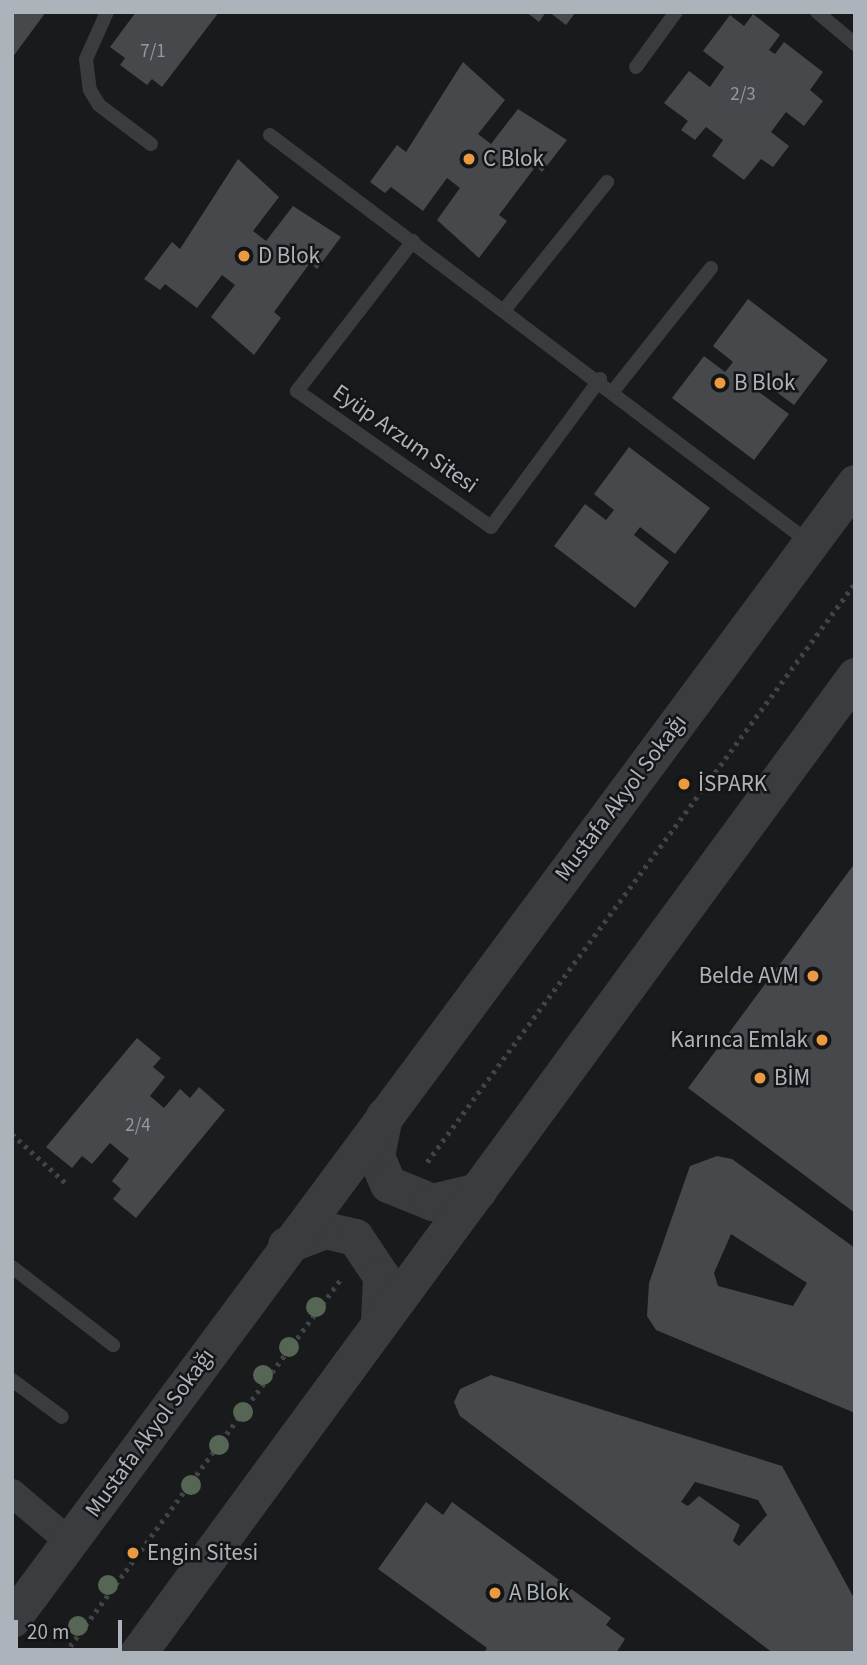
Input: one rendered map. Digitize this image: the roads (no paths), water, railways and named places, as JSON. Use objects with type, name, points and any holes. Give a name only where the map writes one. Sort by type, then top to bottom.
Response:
[{"type":"street","name":"Mustafa Akyol Sokağı","points":[[12,1619],[71,1543],[286,1245],[855,483]]},
{"type":"street","points":[[138,1653],[379,1321],[478,1191],[855,676]]},
{"type":"street","name":"Mustafa Akyol Sokağı","points":[[386,1112],[375,1140],[378,1170],[403,1194],[432,1202],[478,1191]]},
{"type":"street","points":[[286,1245],[309,1232],[340,1229],[365,1246],[381,1276],[379,1321]]},
{"type":"street","points":[[12,1493],[71,1543]]},
{"type":"lane","points":[[107,12],[86,58],[90,90],[99,105],[151,144]]},
{"type":"lane","points":[[636,67],[676,12]]},
{"type":"lane","points":[[817,12],[833,17],[855,44]]},
{"type":"lane","points":[[270,135],[600,379],[811,544]]},
{"type":"lane","points":[[505,309],[607,182]]},
{"type":"lane","name":"Eyüp Arzum Sitesi","points":[[413,241],[297,391],[491,527],[600,379]]},
{"type":"lane","points":[[614,390],[711,268]]},
{"type":"lane","points":[[12,1267],[113,1345]]},
{"type":"lane","points":[[12,1380],[62,1417]]},
{"type":"place","name":"C Blok","points":[[469,159]]},
{"type":"place","name":"D Blok","points":[[244,256]]},
{"type":"place","name":"B Blok","points":[[720,383]]},
{"type":"place","name":"İSPARK","points":[[684,784]]},
{"type":"place","name":"Belde AVM","points":[[813,976]]},
{"type":"place","name":"Karınca Emlak","points":[[822,1040]]},
{"type":"place","name":"BİM","points":[[760,1078]]},
{"type":"place","name":"Engin Sitesi","points":[[133,1553]]},
{"type":"place","name":"A Blok","points":[[495,1593]]}]
